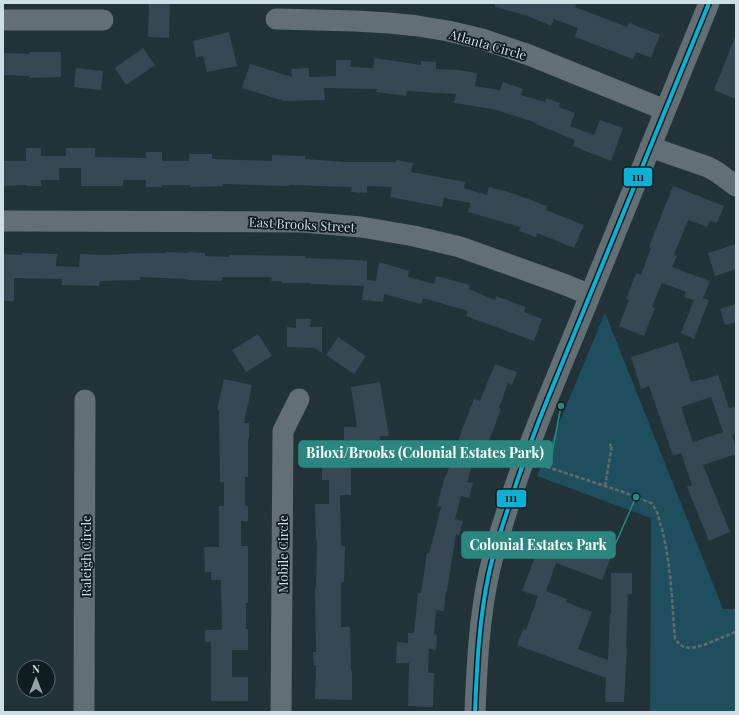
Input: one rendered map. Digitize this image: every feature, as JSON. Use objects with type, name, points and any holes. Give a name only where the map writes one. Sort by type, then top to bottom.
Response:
[{"type":"street","points":[[475,712],[478,646],[489,573],[499,537],[528,450],[709,3]]},
{"type":"street","name":"Atlanta Circle","points":[[276,19],[389,23],[418,26],[482,39],[541,60],[665,110]]},
{"type":"street","points":[[3,20],[102,20]]},
{"type":"street","points":[[650,147],[708,167],[736,186]]},
{"type":"street","name":"East Brooks Street","points":[[3,221],[302,222],[361,227],[414,236],[460,247],[590,295]]},
{"type":"street","name":"Mobile Circle","points":[[282,712],[283,431],[300,399]]},
{"type":"street","name":"Raleigh Circle","points":[[84,712],[85,400]]},
{"type":"path","points":[[605,486],[612,445],[609,445]]},
{"type":"path","points":[[540,465],[642,499],[654,506],[667,548],[675,639],[679,644],[685,647],[693,648],[736,632]]},
{"type":"shaded area","points":[[605,313],[723,609],[736,609],[736,712],[650,712],[651,518],[537,476]]},
{"type":"building","points":[[149,3],[170,3],[169,38],[148,37]]},
{"type":"building","points":[[495,3],[577,3],[575,7],[627,27],[629,23],[660,35],[651,58],[636,52],[633,59],[575,37],[578,28],[554,19],[551,26],[528,16],[495,7]]},
{"type":"building","points":[[229,32],[237,66],[207,72],[203,56],[196,58],[193,41]]},
{"type":"building","points":[[736,37],[736,99],[714,90]]},
{"type":"building","points":[[143,48],[155,65],[126,85],[115,68]]},
{"type":"building","points":[[29,52],[61,52],[61,77],[29,78],[29,76],[3,75],[3,53],[29,54]]},
{"type":"building","points":[[375,58],[421,65],[421,61],[436,62],[436,69],[477,73],[475,86],[500,90],[503,82],[523,89],[521,95],[545,102],[546,98],[560,103],[559,107],[575,113],[570,126],[594,135],[600,120],[623,128],[611,161],[573,146],[575,140],[536,124],[537,123],[493,109],[454,103],[456,94],[407,91],[406,96],[376,92],[377,89],[324,88],[325,100],[284,101],[242,88],[250,64],[292,77],[291,69],[309,68],[309,77],[336,76],[336,60],[351,60],[350,67],[373,68]]},
{"type":"building","points":[[76,68],[103,71],[101,90],[74,87]]},
{"type":"building","points":[[26,148],[41,148],[41,156],[66,156],[66,148],[95,148],[95,157],[146,158],[146,152],[162,152],[162,161],[189,161],[189,154],[212,154],[212,159],[272,161],[272,155],[305,156],[305,159],[345,162],[396,162],[397,160],[413,163],[411,172],[465,182],[464,188],[487,195],[489,187],[512,193],[547,206],[546,210],[584,225],[574,248],[537,233],[536,237],[519,231],[521,227],[468,212],[471,203],[444,198],[442,207],[390,197],[392,187],[367,186],[367,193],[351,192],[352,187],[289,185],[223,184],[223,186],[190,187],[190,185],[162,185],[162,187],[146,187],[146,180],[123,180],[123,186],[81,186],[81,168],[59,168],[59,180],[41,180],[41,186],[3,186],[3,161],[26,161]]},
{"type":"building","points":[[673,186],[724,206],[717,223],[710,221],[707,227],[688,220],[674,255],[677,256],[672,267],[710,281],[703,298],[709,300],[694,339],[681,333],[694,300],[684,297],[686,292],[662,283],[652,307],[655,308],[644,336],[619,326],[629,300],[626,299],[636,273],[641,275],[651,248],[649,247]]},
{"type":"building","points":[[736,244],[736,269],[715,276],[708,253]]},
{"type":"building","points":[[166,252],[205,253],[205,256],[305,256],[305,258],[367,261],[367,280],[376,281],[379,262],[409,271],[408,277],[434,284],[436,276],[470,285],[469,289],[495,300],[496,296],[526,307],[524,312],[542,319],[534,341],[466,316],[468,311],[423,298],[421,304],[384,294],[383,302],[362,300],[364,286],[282,283],[282,281],[271,281],[272,277],[222,277],[222,281],[140,277],[140,280],[100,281],[99,286],[62,285],[62,279],[14,278],[14,301],[3,301],[3,254],[57,254],[56,266],[79,267],[80,254],[103,255]]},
{"type":"building","points":[[736,304],[736,322],[725,325],[720,309]]},
{"type":"building","points":[[296,319],[311,319],[310,327],[322,327],[322,353],[314,348],[287,347],[287,327],[296,328]]},
{"type":"building","points":[[258,334],[272,356],[246,372],[232,350]]},
{"type":"building","points":[[338,337],[366,356],[354,374],[326,355]]},
{"type":"building","points":[[678,342],[691,382],[718,375],[729,408],[736,406],[736,434],[732,435],[736,448],[736,454],[703,465],[730,532],[709,541],[687,487],[692,485],[681,453],[673,456],[649,386],[641,389],[631,357]],"holes":[[[711,397],[723,432],[693,442],[681,407]]]},
{"type":"building","points":[[495,364],[517,372],[512,385],[508,383],[499,408],[501,409],[482,460],[475,457],[467,482],[473,483],[469,498],[461,496],[455,519],[463,521],[459,535],[456,534],[444,611],[436,610],[434,634],[437,635],[436,650],[429,649],[428,673],[434,673],[433,707],[408,706],[409,663],[396,663],[397,642],[408,643],[408,633],[414,633],[418,593],[421,593],[427,553],[429,554],[441,507],[437,506],[445,476],[474,399],[480,401]]},
{"type":"building","points":[[224,379],[252,385],[244,423],[249,423],[248,477],[245,477],[245,506],[248,506],[248,521],[241,521],[241,546],[248,546],[248,603],[246,603],[246,629],[248,629],[248,650],[232,650],[232,677],[248,677],[248,701],[211,701],[211,642],[205,642],[205,630],[222,630],[221,580],[211,580],[211,572],[205,572],[204,547],[219,547],[219,506],[224,506],[224,482],[220,482],[219,410],[217,410]]},
{"type":"building","points":[[380,382],[389,436],[380,436],[380,440],[374,440],[374,456],[352,456],[351,440],[344,440],[344,427],[357,427],[351,387]]},
{"type":"building","points":[[330,463],[351,465],[351,495],[340,495],[341,546],[345,546],[344,582],[341,582],[341,627],[350,627],[352,700],[315,699],[316,665],[314,665],[313,652],[316,652],[315,588],[317,540],[315,504],[329,504],[329,480],[322,480],[322,465],[330,465]]},
{"type":"building","points":[[560,539],[611,557],[602,580],[556,563],[546,591],[567,599],[566,602],[592,612],[578,649],[608,660],[611,614],[611,573],[632,573],[632,594],[628,594],[624,702],[605,702],[606,678],[517,645],[523,629],[526,630],[538,596],[522,591],[541,541],[557,547]]},
{"type":"transit line","name":"111","points":[[475,712],[479,642],[486,590],[494,552],[525,457],[709,3]]},
{"type":"place","name":"Biloxi/Brooks (Colonial Estates Park)","points":[[561,406]]},
{"type":"place","name":"Colonial Estates Park","points":[[636,497]]}]
